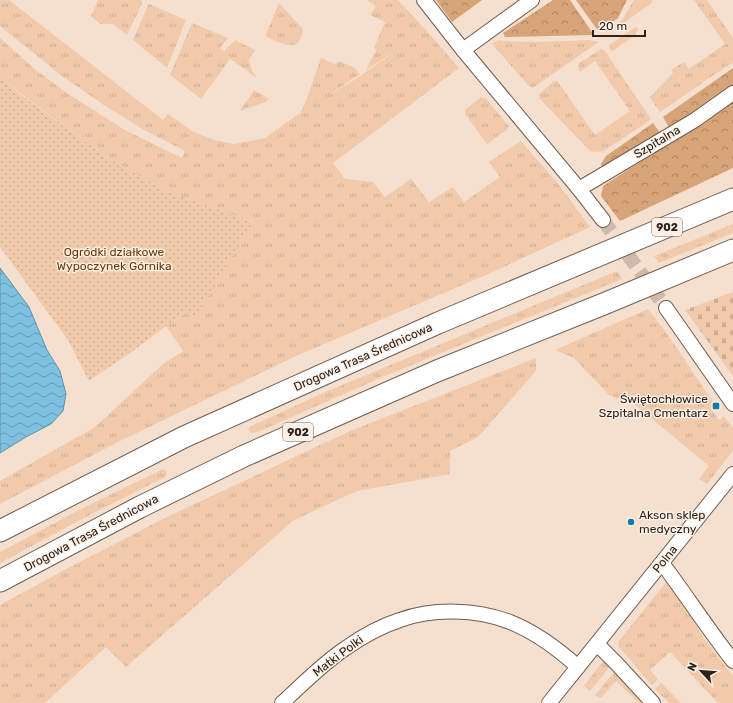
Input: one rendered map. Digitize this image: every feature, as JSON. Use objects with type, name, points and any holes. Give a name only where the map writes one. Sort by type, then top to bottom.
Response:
[{"type":"main road","name":"Drogowa Trasa Średnicowa","points":[[0,531],[198,431],[438,323],[733,199]]},
{"type":"main road","name":"Drogowa Trasa Średnicowa","points":[[0,581],[140,507],[244,456],[437,371],[733,250]]},
{"type":"street","points":[[424,0],[463,50],[603,220]]},
{"type":"street","points":[[463,50],[532,0]]},
{"type":"street","name":"Szpitalna","points":[[579,189],[695,120],[733,93]]},
{"type":"street","points":[[666,308],[733,404]]},
{"type":"street","name":"Polna","points":[[549,703],[733,474]]},
{"type":"street","points":[[662,563],[733,661]]},
{"type":"street","name":"Matki Polki","points":[[282,703],[325,664],[345,648],[366,635],[400,620],[438,612],[475,613],[510,622],[541,639],[578,666]]},
{"type":"street","points":[[597,644],[653,703]]},
{"type":"green space","points":[[0,0],[9,0],[163,120],[168,114],[192,131],[214,140],[234,144],[265,138],[300,113],[306,101],[321,58],[335,64],[339,61],[355,68],[360,74],[329,95],[354,80],[400,48],[366,70],[377,49],[374,48],[385,22],[370,15],[376,6],[367,0],[398,0],[459,68],[333,163],[345,179],[373,182],[385,197],[411,179],[429,202],[453,187],[464,202],[500,177],[489,162],[521,141],[559,185],[590,227],[486,275],[296,356],[116,443],[0,504],[0,481],[95,427],[163,364],[183,351],[166,326],[186,313],[253,222],[169,192],[111,160],[21,94],[0,76],[0,38],[37,71],[70,95],[125,130],[182,158],[185,151],[144,130],[101,103],[62,76],[0,26]]},
{"type":"green space","points":[[98,0],[142,1],[142,4],[127,35],[113,24],[100,24],[91,16]]},
{"type":"green space","points":[[436,0],[482,0],[452,22]]},
{"type":"green space","points":[[553,0],[570,0],[594,35],[505,37],[503,33]]},
{"type":"green space","points":[[576,0],[627,0],[618,18],[600,31],[596,28]]},
{"type":"green space","points":[[634,0],[651,0],[653,2],[618,27],[617,26]]},
{"type":"green space","points":[[694,0],[707,0],[733,38],[733,62],[660,112],[650,97],[673,73],[671,70],[684,62],[689,69],[725,44]]},
{"type":"green space","points":[[279,3],[303,29],[300,40],[296,44],[283,44],[267,37],[266,34]]},
{"type":"green space","points":[[149,4],[186,20],[167,68],[133,40]]},
{"type":"green space","points":[[192,23],[228,38],[220,48],[224,51],[235,40],[255,50],[249,60],[252,71],[256,77],[230,59],[201,99],[170,75]]},
{"type":"green space","points":[[636,27],[638,30],[635,35],[613,51],[610,50],[609,45]]},
{"type":"green space","points":[[498,40],[538,42],[589,40],[598,42],[534,87],[531,87],[492,44]]},
{"type":"green space","points":[[601,49],[605,51],[651,119],[604,151],[595,152],[590,151],[540,99],[539,94],[554,81],[558,82],[595,135],[630,111],[595,61],[580,72],[578,69],[579,63]]},
{"type":"green space","points":[[733,68],[733,86],[670,129],[663,117]]},
{"type":"green space","name":"Ogródki działkowe Wypoczynek Górnika","points":[[0,76],[20,94],[111,160],[169,192],[253,222],[196,317],[186,313],[89,381],[68,340],[0,247]]},
{"type":"green space","points":[[254,90],[268,98],[266,102],[240,111]]},
{"type":"green space","points":[[481,97],[486,99],[509,126],[508,129],[487,144],[465,114],[466,109]]},
{"type":"green space","points":[[733,99],[733,168],[620,221],[601,196],[603,186],[700,123]]},
{"type":"green space","points":[[653,123],[661,134],[603,168],[601,164],[606,156]]},
{"type":"green space","points":[[733,224],[733,233],[659,263],[654,256]]},
{"type":"green space","points":[[617,271],[622,279],[380,378],[258,432],[251,433],[249,430],[249,427],[323,393]]},
{"type":"green space","points":[[733,292],[733,376],[685,310]]},
{"type":"green space","points":[[648,309],[666,332],[715,405],[711,409],[719,420],[724,416],[733,428],[733,451],[707,484],[699,479],[709,466],[634,404],[609,395],[574,358],[555,350]]},
{"type":"green space","points":[[536,358],[536,371],[478,437],[450,451],[450,474],[357,491],[294,520],[126,667],[106,647],[45,703],[0,703],[0,605],[169,516],[350,431]]},
{"type":"green space","points":[[163,469],[167,474],[165,477],[0,563],[0,552],[79,510]]},
{"type":"green space","points":[[667,581],[691,616],[704,639],[733,676],[733,703],[718,703],[670,652],[650,670],[658,679],[652,685],[618,646],[619,641]]},
{"type":"green space","points":[[602,662],[611,665],[590,691],[584,686]]},
{"type":"green space","points":[[616,670],[646,703],[639,703],[616,681],[601,698],[595,695]]},
{"type":"green space","points":[[661,683],[681,703],[669,703],[655,689]]},
{"type":"water","points":[[0,268],[29,307],[47,350],[60,371],[66,394],[63,411],[51,424],[0,453]]},
{"type":"tunnel","points":[[603,220],[666,308]]},
{"type":"place","name":"Świętochłowice Szpitalna Cmentarz","points":[[716,406]]},
{"type":"place","name":"Akson sklep medyczny","points":[[631,522]]}]
